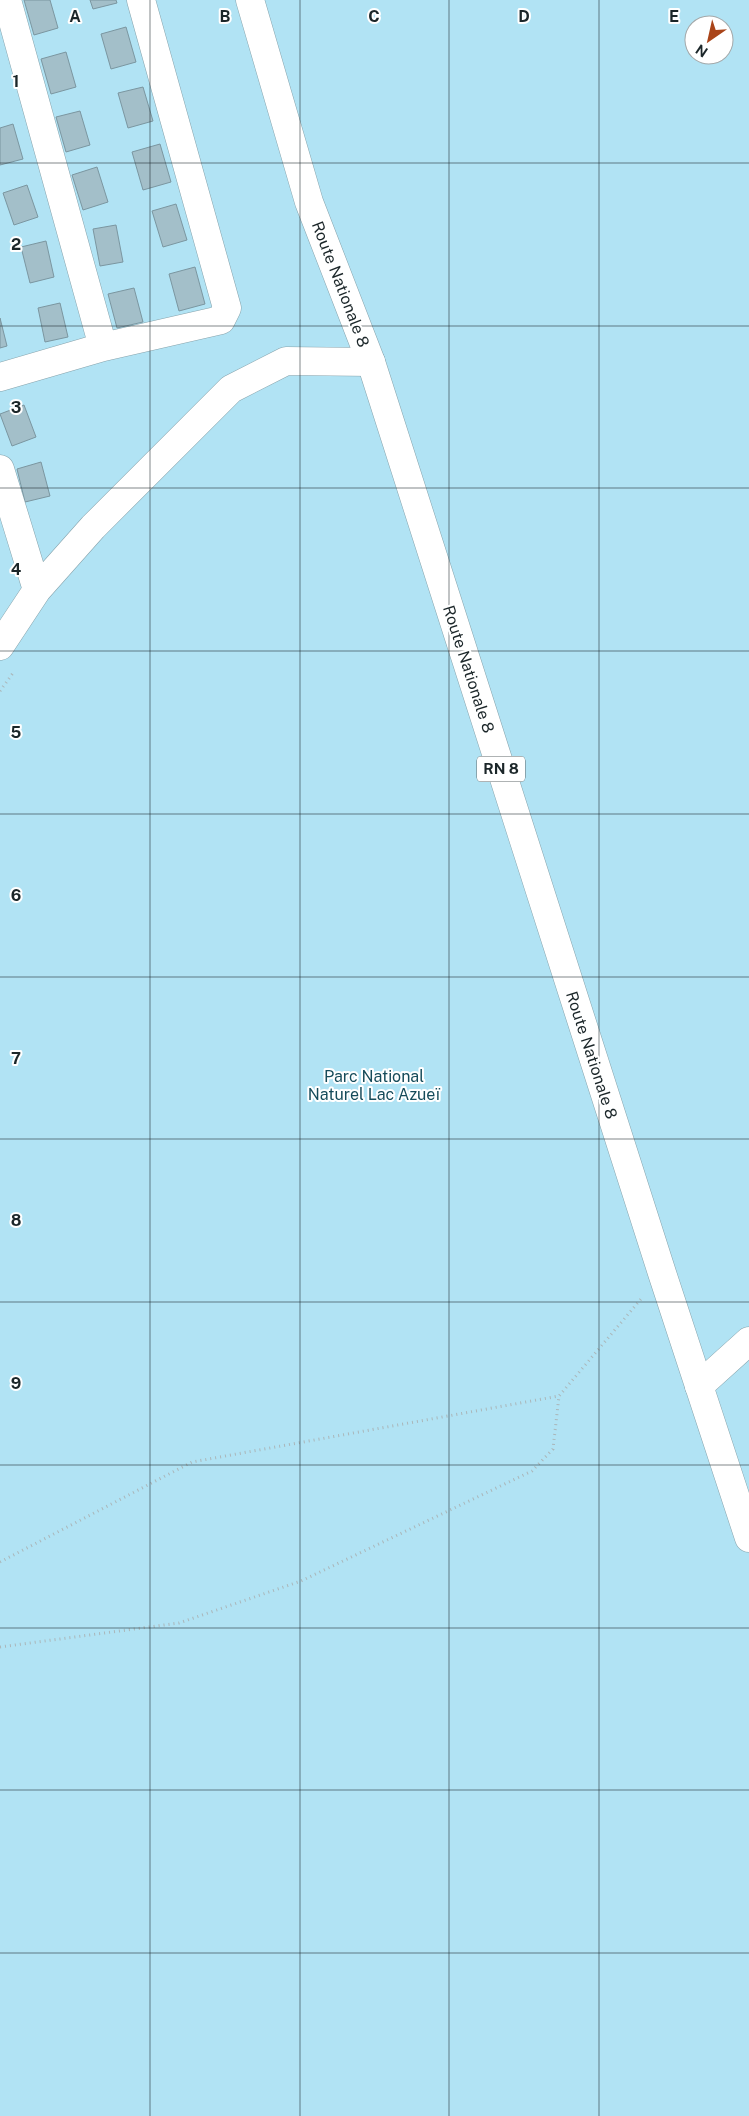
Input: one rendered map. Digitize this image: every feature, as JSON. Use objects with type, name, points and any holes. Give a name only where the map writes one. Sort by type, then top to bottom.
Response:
[{"type":"street","points":[[7,0],[103,347]]},
{"type":"street","points":[[0,376],[103,347],[221,320],[227,308],[141,0]]},
{"type":"street","name":"Route Nationale 8","points":[[250,0],[310,202],[371,362],[662,1273],[749,1538]]},
{"type":"street","points":[[0,646],[37,590],[93,527],[231,389],[286,361],[371,362]]},
{"type":"street","points":[[0,469],[37,590]]},
{"type":"street","points":[[699,1386],[749,1341]]},
{"type":"path","points":[[0,1647],[179,1624],[301,1581],[532,1471],[553,1450],[560,1396],[662,1273]]},
{"type":"path","points":[[0,1562],[192,1462],[560,1396]]},
{"type":"green space","name":"Parc National Naturel Lac Azueï","points":[[0,0],[749,0],[749,2116],[0,2116]]},
{"type":"building","points":[[24,0],[50,0],[58,28],[34,35]]},
{"type":"building","points":[[90,0],[116,0],[117,3],[93,9]]},
{"type":"building","points":[[126,27],[136,62],[111,69],[101,34]]},
{"type":"building","points":[[66,52],[76,87],[51,94],[41,59]]},
{"type":"building","points":[[143,87],[153,121],[128,128],[118,93]]},
{"type":"building","points":[[80,111],[90,145],[66,152],[56,117]]},
{"type":"building","points":[[13,124],[23,159],[0,165],[0,128]]},
{"type":"building","points":[[160,144],[171,182],[143,190],[132,152]]},
{"type":"building","points":[[97,167],[108,202],[83,210],[72,175]]},
{"type":"building","points":[[27,185],[38,217],[14,225],[3,193]]},
{"type":"building","points":[[176,204],[187,240],[163,247],[152,211]]},
{"type":"building","points":[[116,225],[123,262],[100,266],[93,229]]},
{"type":"building","points":[[46,241],[54,277],[30,283],[21,247]]},
{"type":"building","points":[[195,267],[205,304],[179,311],[169,274]]},
{"type":"building","points":[[134,288],[143,322],[117,328],[108,294]]},
{"type":"building","points":[[60,303],[68,337],[45,342],[38,308]]},
{"type":"building","points":[[0,318],[7,346],[0,348]]},
{"type":"building","points":[[24,405],[36,437],[12,446],[0,414]]},
{"type":"building","points":[[41,462],[50,496],[25,502],[17,469]]}]
